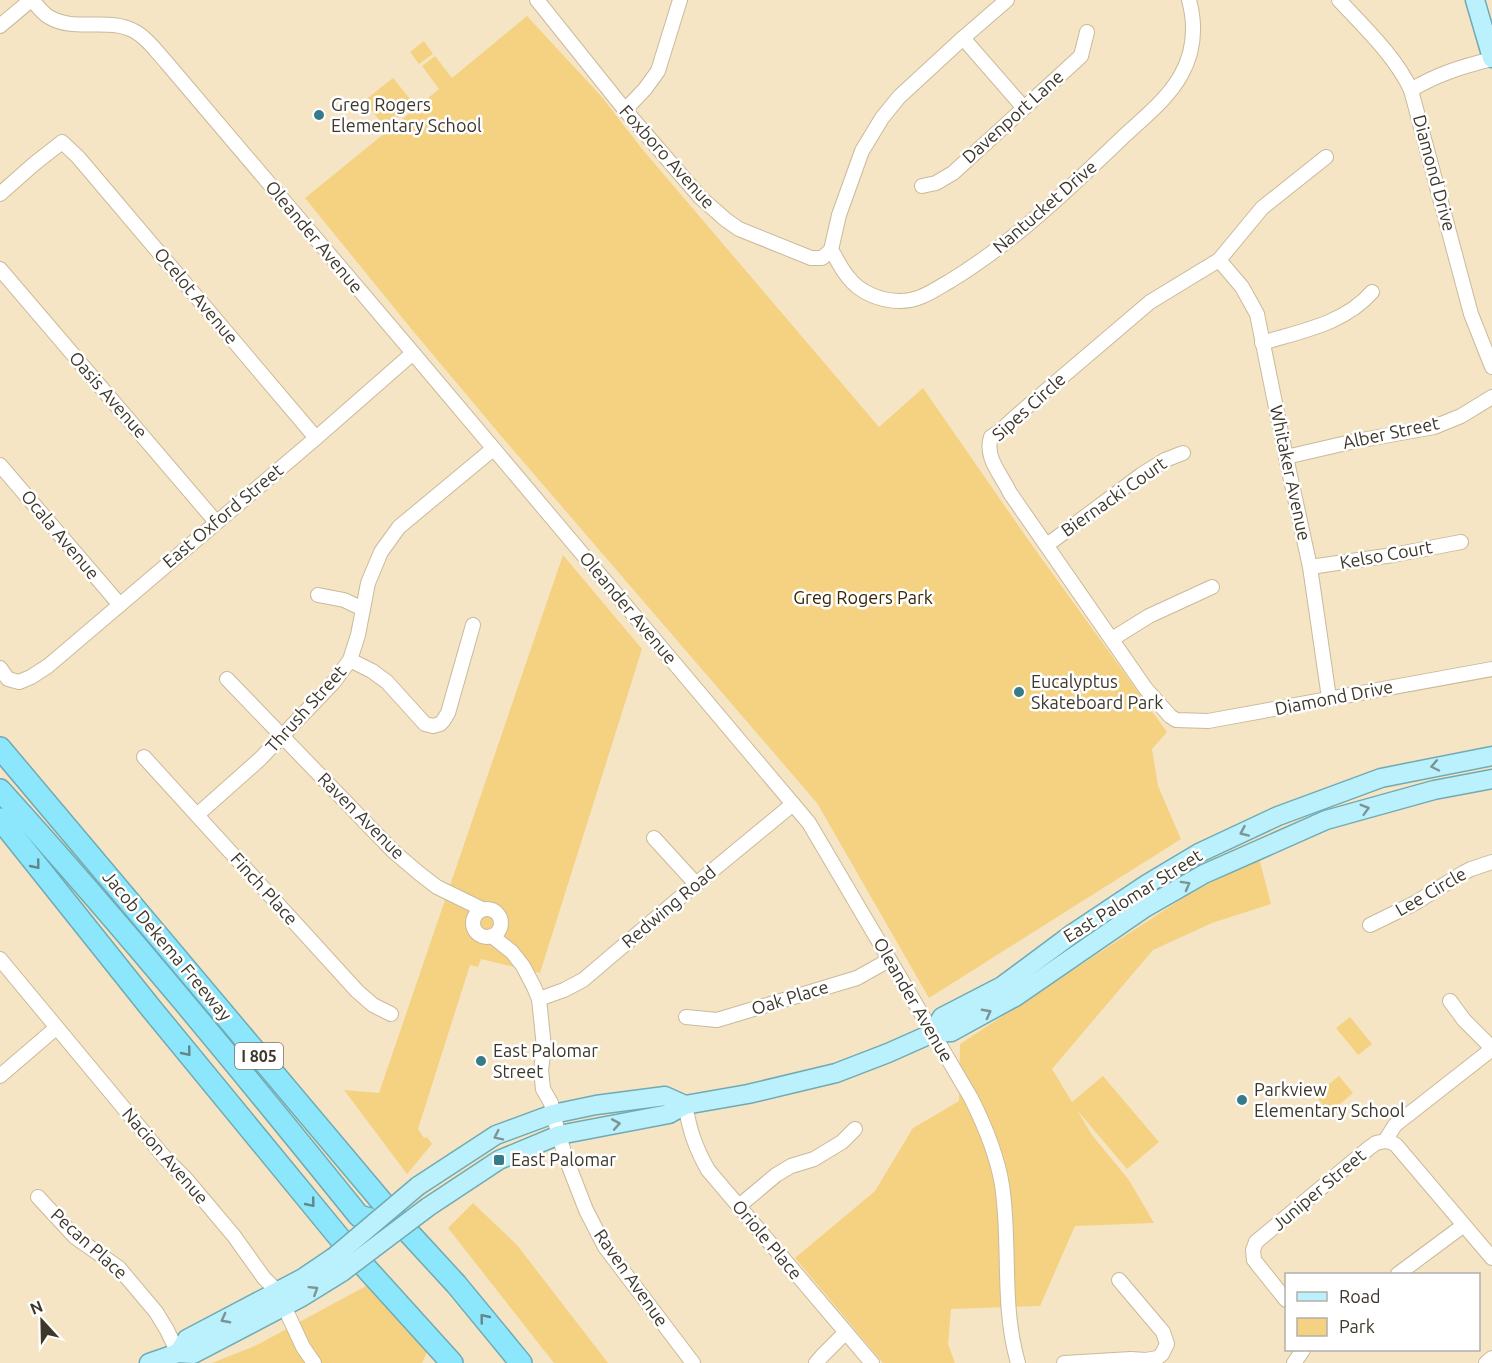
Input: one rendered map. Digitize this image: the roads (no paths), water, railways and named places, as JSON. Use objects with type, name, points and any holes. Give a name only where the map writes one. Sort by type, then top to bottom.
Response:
[{"type":"highway","name":"Jacob Dekema Freeway","points":[[0,748],[398,1221],[456,1284],[521,1363]]},
{"type":"highway","points":[[0,763],[283,1111]]},
{"type":"highway","points":[[0,790],[65,861],[283,1111],[370,1206],[377,1227]]},
{"type":"highway","name":"I 805","points":[[0,819],[157,1016],[347,1247],[452,1363]]},
{"type":"main road","points":[[1476,0],[1492,58]]},
{"type":"main road","name":"East Palomar Street","points":[[933,1033],[942,1017],[1002,986],[1071,934],[1147,884],[1217,844],[1278,816],[1381,778],[1492,756]]},
{"type":"main road","points":[[1470,784],[1492,769]]},
{"type":"main road","name":"East Palomar Street","points":[[377,1227],[428,1207],[499,1160],[559,1135],[669,1114],[685,1105],[748,1094],[836,1073],[933,1033],[951,1032],[1015,997],[1143,909],[1207,873],[1326,820],[1434,790],[1492,779]]},
{"type":"main road","points":[[1207,873],[1208,861],[1217,844]]},
{"type":"main road","name":"East Palomar Street","points":[[148,1363],[178,1353],[193,1354],[280,1299],[300,1298],[418,1186],[496,1135],[553,1114],[596,1106],[665,1096],[685,1105]]},
{"type":"street","points":[[0,26],[31,0]]},
{"type":"street","name":"Oleander Avenue","points":[[31,0],[48,16],[64,23],[114,24],[144,38],[809,823],[982,1119],[996,1155],[1002,1186],[1010,1328],[1018,1363]]},
{"type":"street","name":"Foxboro Avenue","points":[[537,0],[625,110],[700,197],[726,220],[739,229],[811,258],[822,258],[831,250]]},
{"type":"street","points":[[625,110],[658,71],[680,0]]},
{"type":"street","points":[[831,250],[839,215],[862,151],[882,118],[899,97],[1007,0]]},
{"type":"street","name":"Nantucket Drive","points":[[831,250],[853,283],[875,297],[893,301],[921,298],[978,264],[1034,220],[1170,92],[1182,74],[1190,52],[1193,19],[1189,0]]},
{"type":"street","name":"Diamond Drive","points":[[1339,0],[1382,47],[1412,90],[1471,314],[1492,367]]},
{"type":"street","name":"Davenport Lane","points":[[922,186],[936,183],[953,172],[1081,56],[1087,32]]},
{"type":"street","points":[[963,38],[1024,108]]},
{"type":"street","points":[[1412,90],[1458,68],[1492,58]]},
{"type":"street","name":"Ocelot Avenue","points":[[0,194],[63,142],[76,154],[316,438]]},
{"type":"street","name":"Sipes Circle","points":[[1176,720],[1146,689],[1010,493],[1005,480],[990,458],[988,445],[991,437],[1150,302],[1219,260],[1262,208],[1326,157]]},
{"type":"street","name":"Whitaker Avenue","points":[[1219,260],[1242,287],[1257,314],[1310,567],[1329,698]]},
{"type":"street","name":"Oasis Avenue","points":[[0,269],[216,522]]},
{"type":"street","points":[[1262,343],[1331,322],[1363,303],[1372,292]]},
{"type":"street","name":"East Oxford Street","points":[[0,668],[8,679],[20,682],[48,666],[413,353]]},
{"type":"street","name":"Alber Street","points":[[1286,457],[1434,427],[1461,416],[1492,397]]},
{"type":"street","name":"Thrush Street","points":[[197,815],[282,737],[333,683],[350,660],[358,635],[368,583],[381,552],[399,527],[493,449]]},
{"type":"street","name":"Biernacki Court","points":[[1047,545],[1141,475],[1164,460],[1183,453]]},
{"type":"street","name":"Ocala Avenue","points":[[0,465],[120,605]]},
{"type":"street","name":"Kelso Court","points":[[1310,567],[1394,555],[1461,542]]},
{"type":"street","points":[[1112,639],[1149,616],[1212,587]]},
{"type":"street","points":[[318,595],[344,600],[363,609]]},
{"type":"street","points":[[350,660],[387,682],[425,724],[436,725],[444,721],[448,713],[474,625]]},
{"type":"street","name":"Diamond Drive","points":[[1176,720],[1208,721],[1492,669]]},
{"type":"street","name":"Raven Avenue","points":[[226,679],[393,851],[444,891],[482,909]]},
{"type":"street","name":"Finch Place","points":[[144,757],[357,991],[373,1005],[391,1014]]},
{"type":"street","name":"Redwing Road","points":[[539,999],[583,980],[793,804]]},
{"type":"street","points":[[654,838],[696,884]]},
{"type":"street","name":"Lee Circle","points":[[1370,925],[1415,903],[1463,873],[1492,862]]},
{"type":"street","name":"Raven Avenue","points":[[444,891],[473,921]]},
{"type":"street","points":[[482,909],[496,911],[501,920],[497,933],[492,936],[479,935],[474,928],[475,915],[482,909]]},
{"type":"street","name":"Raven Avenue","points":[[501,924],[512,952],[539,999],[544,1047],[541,1070],[543,1089],[551,1103],[565,1156],[586,1210],[605,1247],[693,1363]]},
{"type":"street","name":"Raven Avenue","points":[[492,936],[512,952]]},
{"type":"street","name":"Nacion Avenue","points":[[0,959],[166,1159],[234,1236],[280,1299],[303,1347],[314,1363]]},
{"type":"street","name":"Oak Place","points":[[686,1017],[717,1020],[857,978],[889,960]]},
{"type":"street","points":[[1450,1001],[1464,1020],[1492,1049]]},
{"type":"street","points":[[0,1076],[56,1028]]},
{"type":"street","name":"Juniper Street","points":[[1285,1298],[1254,1260],[1252,1250],[1256,1242],[1369,1148],[1385,1141],[1395,1125],[1492,1049]]},
{"type":"street","name":"Oriole Place","points":[[685,1105],[691,1135],[708,1170],[872,1363]]},
{"type":"street","points":[[739,1206],[776,1175],[791,1166],[814,1159],[842,1142],[855,1129]]},
{"type":"street","points":[[1385,1141],[1396,1145],[1492,1258]]},
{"type":"street","name":"Pecan Place","points":[[38,1197],[76,1237],[119,1268],[156,1312],[178,1353]]},
{"type":"street","points":[[1401,1273],[1464,1225]]},
{"type":"street","points":[[1064,1363],[1146,1360],[1157,1358],[1162,1354],[1167,1344],[1163,1332],[1119,1280]]},
{"type":"street","points":[[816,1363],[845,1333]]},
{"type":"street","points":[[1486,1363],[1492,1358]]},
{"type":"place","name":"Greg Rogers Elementary School","points":[[319,115]]},
{"type":"place","name":"Eucalyptus Skateboard Park","points":[[1019,692]]},
{"type":"place","name":"East Palomar Street","points":[[481,1061]]},
{"type":"place","name":"Parkview Elementary School","points":[[1242,1100]]},
{"type":"place","name":"East Palomar","points":[[499,1160]]},
{"type":"park label","name":"Greg Rogers Park","points":[[863,598]]}]
